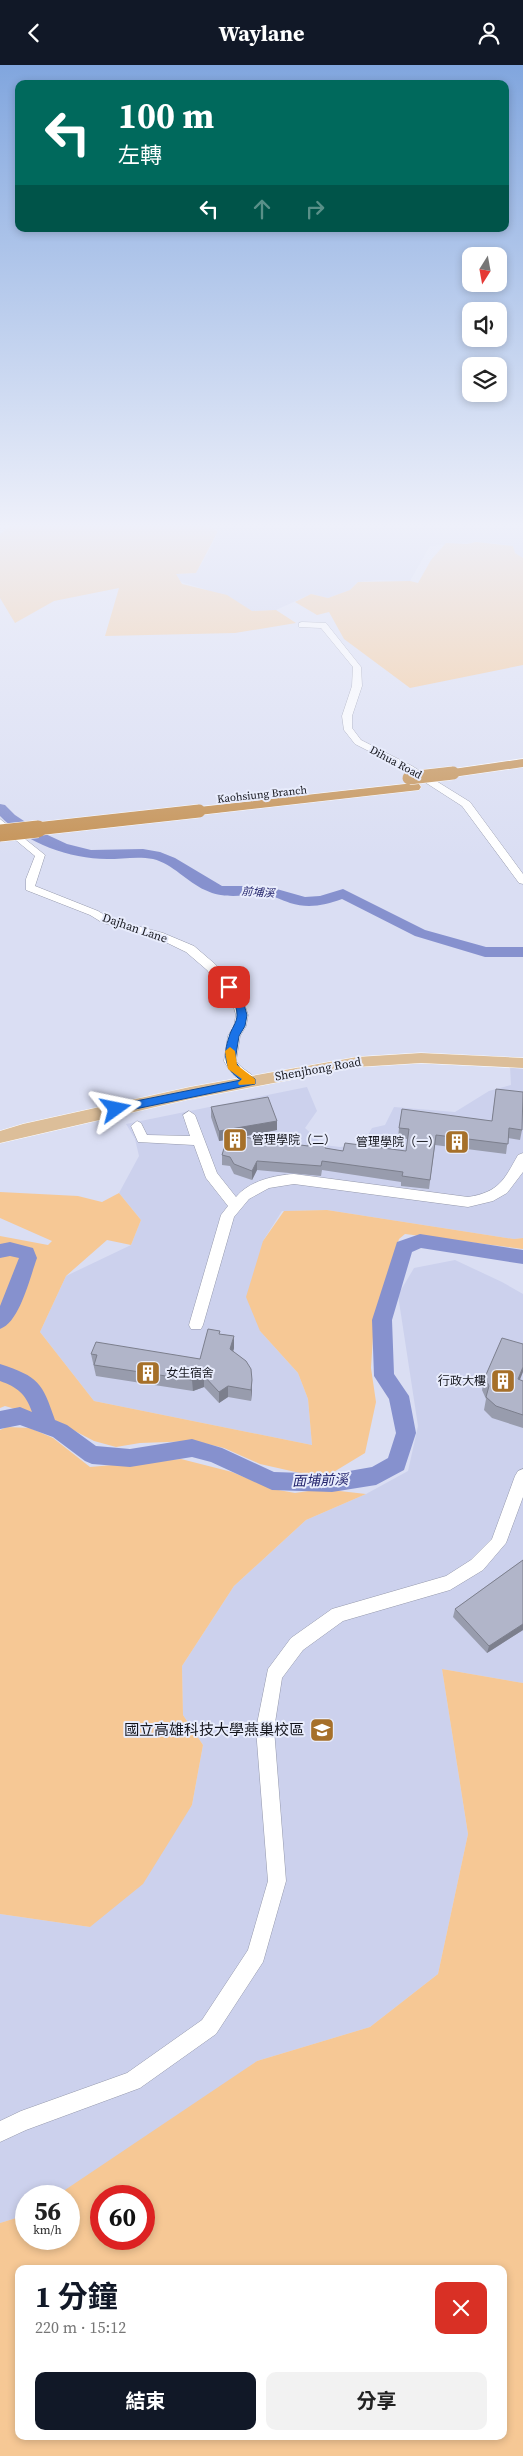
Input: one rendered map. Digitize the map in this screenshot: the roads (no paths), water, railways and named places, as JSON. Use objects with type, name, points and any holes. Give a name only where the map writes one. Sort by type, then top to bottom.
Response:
[{"type":"highway","name":"Kaohsiung Branch","points":[[455,777],[523,763]]},
{"type":"highway","name":"Kaohsiung Branch","points":[[0,833],[197,806],[455,777],[523,772]]},
{"type":"highway","name":"Kaohsiung Branch","points":[[0,823],[197,806]]},
{"type":"main road","name":"Shenjhong Road","points":[[0,1127],[179,1084],[349,1053],[423,1049],[523,1054]]},
{"type":"main road","name":"Shenjhong Road","points":[[0,1137],[240,1074],[390,1059],[523,1063]]},
{"type":"street","name":"Dihua Road","points":[[332,636],[357,667],[358,686],[347,716],[347,728],[358,742],[409,767],[466,804],[523,881]]},
{"type":"street","name":"Dajhan Lane","points":[[0,823],[40,855],[40,860],[31,875],[30,888],[94,913],[107,921],[159,935],[180,944],[190,949],[211,967],[238,1001],[242,1015],[230,1053],[240,1074]]},
{"type":"street","points":[[189,1115],[211,1175],[235,1205]]},
{"type":"street","points":[[137,1126],[143,1139],[198,1141]]},
{"type":"street","points":[[196,1325],[228,1215],[235,1205],[264,1185],[278,1180],[294,1179],[462,1202],[483,1200],[503,1190],[515,1177],[523,1158]]},
{"type":"street","points":[[0,2132],[21,2121],[133,2081],[209,2027],[256,1955],[277,1881],[265,1729],[274,1675],[297,1644],[338,1615],[450,1582],[477,1565],[498,1543],[523,1476]]},
{"type":"waterway","name":"前埔溪","points":[[0,808],[21,827],[62,847],[91,854],[143,854],[163,857],[203,883],[218,890],[226,892],[274,892],[305,902],[323,900],[343,893],[420,933],[485,952],[523,952]]},
{"type":"waterway","name":"面埔前溪","points":[[0,1420],[20,1416],[60,1431],[92,1455],[130,1458],[192,1448],[215,1454],[272,1481],[332,1483],[376,1476],[397,1464],[406,1433],[399,1396],[384,1376],[382,1320],[404,1247],[420,1241],[523,1257]]},
{"type":"waterway","points":[[0,1251],[10,1249],[26,1253],[28,1258],[10,1307],[0,1321]]},
{"type":"waterway","points":[[0,1372],[22,1381],[33,1390],[47,1426]]},
{"type":"place","name":"管理學院（二）","points":[[235,1140]]},
{"type":"place","name":"管理學院（一）","points":[[457,1142]]},
{"type":"place","name":"女生宿舍","points":[[148,1373]]},
{"type":"place","name":"行政大樓","points":[[503,1381]]},
{"type":"place","name":"國立高雄科技大學燕巢校區","points":[[322,1730]]}]
